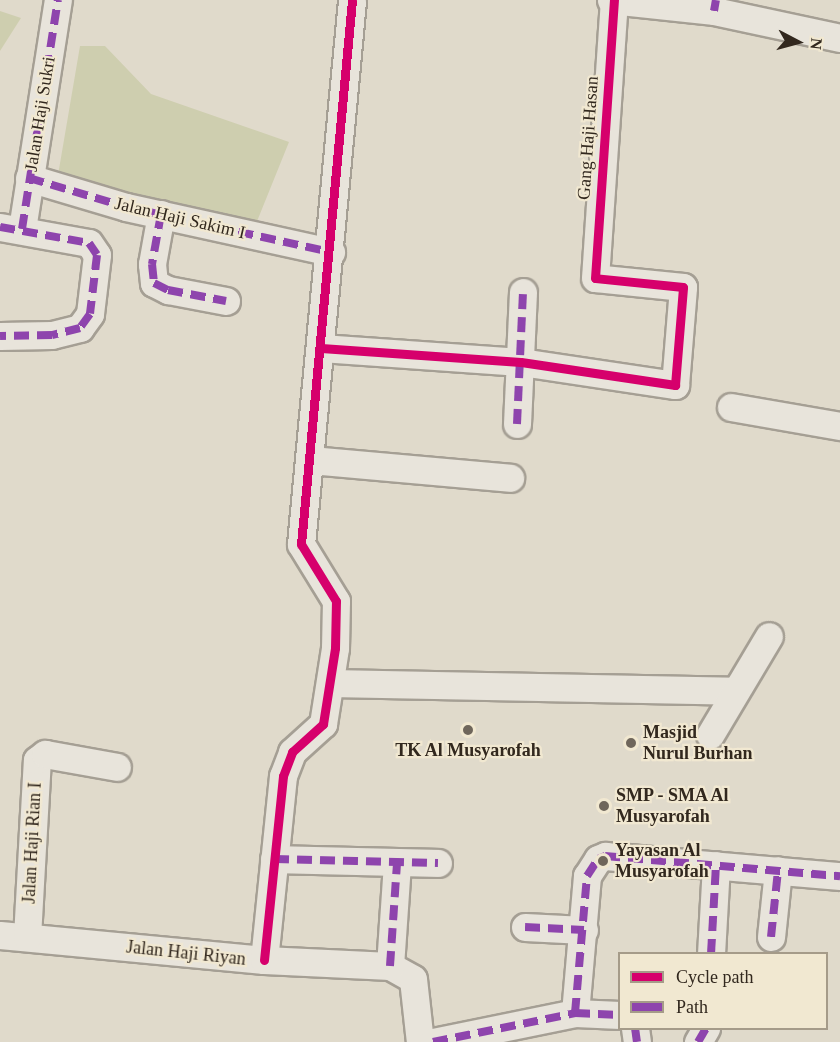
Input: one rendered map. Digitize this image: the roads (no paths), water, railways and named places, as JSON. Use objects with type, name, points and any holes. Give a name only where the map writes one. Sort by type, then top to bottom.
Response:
[{"type":"street","name":"Jalan Haji Sukri","points":[[11,228],[29,178],[58,0]]},
{"type":"street","points":[[264,960],[286,763],[292,752],[323,724],[330,683],[336,601],[301,544],[331,252],[352,0]]},
{"type":"street","points":[[613,0],[715,5],[840,38]]},
{"type":"street","name":"Gang Haji Hasan","points":[[521,362],[675,384],[683,287],[595,278],[613,0]]},
{"type":"street","name":"Jalan Haji Sakim I","points":[[29,178],[161,214],[331,252]]},
{"type":"street","points":[[161,214],[152,264],[154,283],[168,290],[226,301]]},
{"type":"street","points":[[0,336],[73,332],[86,322],[90,314],[95,248],[11,228]]},
{"type":"street","points":[[517,424],[523,292]]},
{"type":"street","points":[[321,348],[521,362]]},
{"type":"street","points":[[730,407],[840,426]]},
{"type":"street","points":[[310,460],[510,478]]},
{"type":"street","points":[[710,735],[734,691],[769,636]]},
{"type":"street","points":[[330,683],[734,691]]},
{"type":"street","name":"Jalan Haji Rian I","points":[[27,937],[37,759],[45,754],[117,767]]},
{"type":"street","points":[[575,1013],[587,876],[591,866],[605,856],[840,876]]},
{"type":"street","points":[[274,859],[438,863]]},
{"type":"street","points":[[397,863],[390,966],[413,979],[420,1042]]},
{"type":"street","points":[[711,952],[716,864]]},
{"type":"street","points":[[771,937],[778,870]]},
{"type":"street","points":[[525,927],[584,930]]},
{"type":"street","name":"Jalan Haji Riyan","points":[[0,934],[264,960],[390,966]]},
{"type":"street","points":[[433,1042],[575,1013],[618,1015]]},
{"type":"place","name":"TK Al Musyarofah","points":[[468,730]]},
{"type":"place","name":"Masjid Nurul Burhan","points":[[631,743]]},
{"type":"place","name":"SMP - SMA Al Musyarofah","points":[[604,806]]},
{"type":"place","name":"Yayasan Al Musyarofah","points":[[603,861]]}]
